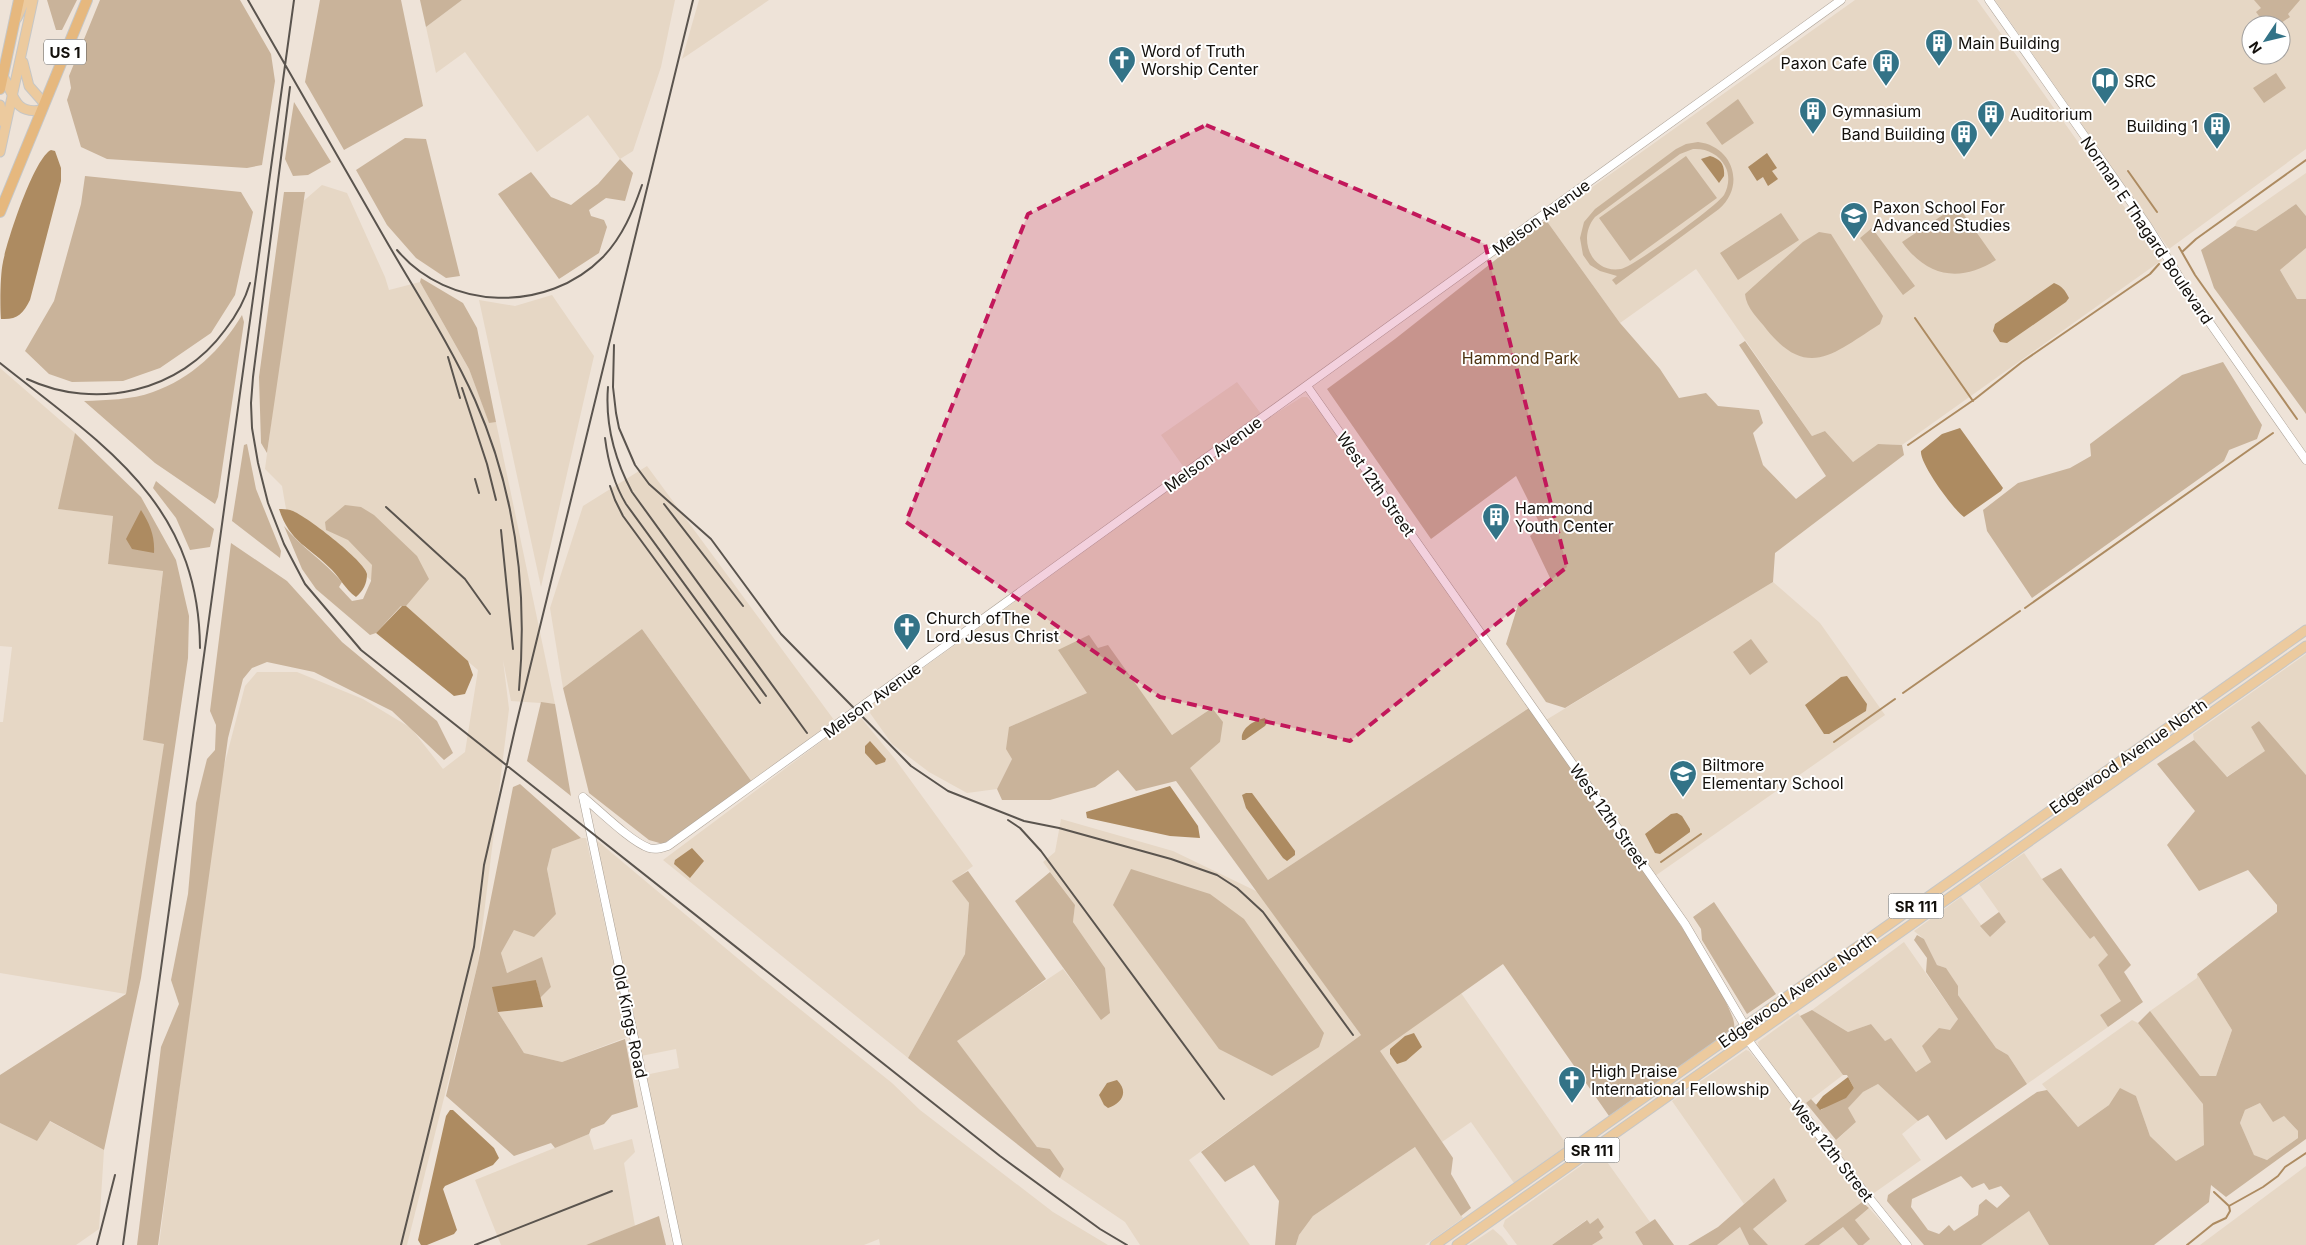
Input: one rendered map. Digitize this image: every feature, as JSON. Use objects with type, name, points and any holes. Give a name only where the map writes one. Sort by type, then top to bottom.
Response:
[{"type":"highway","points":[[0,88],[19,0]]},
{"type":"highway","name":"US 1","points":[[0,212],[87,0]]},
{"type":"main road","points":[[16,18],[25,0]]},
{"type":"main road","points":[[0,152],[33,0]]},
{"type":"main road","points":[[2,75],[7,82],[12,99],[27,110],[42,106],[29,86],[22,54]]},
{"type":"main road","points":[[0,105],[5,126]]},
{"type":"main road","name":"Edgewood Avenue North","points":[[1435,1245],[2306,630]]},
{"type":"main road","name":"Edgewood Avenue North","points":[[1457,1245],[2306,646]]},
{"type":"street","name":"Melson Avenue","points":[[582,797],[638,842],[658,850],[668,846],[1841,0]]},
{"type":"street","name":"Norman E Thagard Boulevard","points":[[1989,0],[2142,218],[2191,296],[2306,460]]},
{"type":"street","name":"West 12th Street","points":[[1307,386],[1680,917],[1745,1026],[1748,1040],[1829,1148],[1907,1245]]},
{"type":"street","name":"Old Kings Road","points":[[582,797],[678,1245]]},
{"type":"highlighted area","points":[[1206,125],[1485,244],[1567,567],[1350,741],[1160,697],[906,522],[1028,214]]},
{"type":"shaded area","points":[[462,0],[675,0],[661,67],[633,151],[620,159],[588,115],[537,152],[465,52],[436,73],[426,27]]},
{"type":"shaded area","points":[[699,0],[769,0],[682,59]]},
{"type":"shaded area","name":"Paxon School For Advanced Studies","points":[[1855,0],[1977,0],[2162,260],[1902,445],[1878,444],[1853,462],[1825,431],[1812,436],[1696,269],[1620,323],[1546,220]]},
{"type":"shaded area","points":[[1995,0],[2306,0],[2306,149],[2169,249]]},
{"type":"shaded area","points":[[51,150],[55,151],[61,168],[61,181],[30,300],[19,315],[1,319],[0,292],[2,268],[10,237],[29,183],[44,156]]},
{"type":"shaded area","points":[[1767,153],[1777,168],[1772,171],[1778,179],[1768,186],[1763,177],[1757,181],[1748,167]]},
{"type":"shaded area","points":[[1710,156],[1719,160],[1723,165],[1724,176],[1719,183],[1701,159]]},
{"type":"shaded area","points":[[2306,173],[2306,216],[2296,204],[2256,231],[2235,226],[2237,221]]},
{"type":"shaded area","points":[[322,185],[347,193],[389,290],[420,282],[469,369],[489,422],[496,422],[555,704],[511,701],[503,660],[509,709],[478,963],[407,1245],[159,1245],[219,785],[245,686],[257,672],[297,672],[363,699],[411,728],[443,769],[465,752],[478,670],[286,509],[282,486],[265,469],[300,204]]},
{"type":"shaded area","points":[[2306,248],[2306,299],[2297,299],[2280,270]]},
{"type":"shaded area","points":[[2054,283],[2066,293],[2069,298],[2066,302],[2007,343],[2000,342],[1993,331],[1995,324]]},
{"type":"shaded area","points":[[552,295],[594,356],[541,587],[479,300],[515,306]]},
{"type":"shaded area","points":[[0,368],[75,433],[59,509],[113,516],[108,564],[163,570],[143,740],[165,744],[126,994],[0,973],[0,722],[3,722],[12,647],[0,646]]},
{"type":"shaded area","points":[[1237,382],[1262,415],[1185,469],[1161,435]]},
{"type":"shaded area","points":[[1302,397],[1307,397],[1320,411],[1529,708],[1268,880],[1189,768],[1220,742],[1212,708],[1172,735],[1108,646],[1087,693],[1009,727],[1012,759],[997,789],[967,793],[929,772],[892,744],[870,713],[872,705],[1270,417]]},
{"type":"shaded area","points":[[1960,428],[2003,488],[1964,517],[1938,486],[1925,465],[1921,451],[1942,434]]},
{"type":"shaded area","points":[[647,466],[834,720],[752,782],[642,629],[563,688],[550,608],[583,506]]},
{"type":"shaded area","points":[[279,509],[286,509],[297,513],[346,549],[364,568],[367,574],[366,581],[363,590],[356,597],[324,562],[301,544],[289,530]]},
{"type":"shaded area","points":[[141,510],[151,530],[154,541],[154,553],[132,549],[126,539]]},
{"type":"shaded area","name":"Biltmore Elementary School","points":[[1773,582],[1820,623],[1885,715],[1655,876],[1546,720]]},
{"type":"shaded area","points":[[402,606],[406,606],[468,661],[473,675],[465,694],[454,696],[376,633]]},
{"type":"shaded area","points":[[2306,654],[2306,775],[2259,721],[2251,727],[2266,751],[2226,777],[2194,740],[2193,734]]},
{"type":"shaded area","points":[[1847,676],[1867,704],[1866,711],[1829,734],[1824,734],[1805,705],[1841,677]]},
{"type":"shaded area","points":[[1265,718],[1267,723],[1265,726],[1245,740],[1242,740],[1243,732],[1246,728]]},
{"type":"shaded area","points":[[862,719],[895,759],[973,866],[953,881],[969,903],[965,954],[908,1058],[663,860],[850,720]]},
{"type":"shaded area","points":[[870,741],[886,759],[885,762],[876,765],[865,753],[865,746]]},
{"type":"shaded area","points":[[1170,786],[1198,826],[1200,838],[1170,836],[1087,818],[1086,812]]},
{"type":"shaded area","points":[[1252,793],[1295,851],[1295,855],[1287,861],[1246,808],[1242,795]]},
{"type":"shaded area","points":[[1677,813],[1682,816],[1690,832],[1660,854],[1655,853],[1645,834],[1671,814]]},
{"type":"shaded area","points":[[1061,819],[1173,851],[1258,892],[1361,1035],[1189,1160],[1250,1245],[1140,1245],[1125,1222],[1060,1178],[1064,1169],[1037,1147],[956,1040],[1063,969],[1101,1019],[1105,968],[1073,922],[1075,905],[1043,862],[1055,852]]},
{"type":"shaded area","points":[[581,838],[586,838],[630,1036],[562,1062],[524,1053],[498,1012],[543,1007],[540,998],[551,987],[542,958],[507,973],[501,953],[514,930],[556,914],[547,869],[552,849]]},
{"type":"shaded area","points":[[594,838],[760,977],[892,1083],[920,1110],[1053,1212],[1108,1245],[880,1245],[879,1239],[864,1245],[681,1245],[645,1075],[679,1068],[676,1049],[641,1056]]},
{"type":"shaded area","points":[[692,848],[704,861],[690,878],[674,864],[675,860]]},
{"type":"shaded area","points":[[2024,853],[2042,879],[2090,939],[2094,936],[2109,956],[2098,965],[2122,1001],[2100,1015],[2108,1027],[2027,1084],[2008,1055],[1996,1048],[1958,995],[1946,968],[1937,965],[1924,939],[1914,931],[1961,897],[1990,937],[2006,922],[1979,884]]},
{"type":"shaded area","points":[[1904,942],[1958,1019],[1931,1062],[1916,1072],[1891,1039],[1885,1041],[1871,1024],[1848,1032],[1812,1010]]},
{"type":"shaded area","points":[[2197,974],[2232,1030],[2216,1076],[2200,1077],[2150,1011],[2197,978]]},
{"type":"shaded area","points":[[536,980],[543,1007],[498,1012],[492,987]]},
{"type":"shaded area","points":[[1461,993],[1567,1145],[1514,1183],[1471,1122],[1442,1142],[1379,1051]]},
{"type":"shaded area","points":[[1798,1013],[1843,1075],[1801,1107],[1759,1048],[1758,1042]]},
{"type":"shaded area","points":[[2132,1020],[2138,1023],[2204,1104],[2204,1145],[2176,1161],[2150,1136],[2136,1096],[2109,1105],[2078,1127],[2042,1084]]},
{"type":"shaded area","points":[[1414,1033],[1422,1047],[1406,1061],[1397,1064],[1390,1054],[1390,1049],[1405,1036]]},
{"type":"shaded area","points":[[1746,1050],[1749,1051],[1783,1093],[1858,1192],[1862,1202],[1804,1245],[1768,1245],[1753,1229],[1787,1201],[1774,1178],[1744,1204],[1672,1101]]},
{"type":"shaded area","points":[[1848,1077],[1854,1088],[1846,1098],[1820,1110],[1816,1105],[1823,1096]]},
{"type":"shaded area","points":[[1117,1080],[1123,1089],[1122,1097],[1117,1103],[1108,1108],[1104,1105],[1099,1095],[1107,1083]]},
{"type":"shaded area","points":[[1878,1084],[1918,1121],[1902,1134],[1921,1160],[1874,1193],[1868,1193],[1830,1146],[1856,1122],[1847,1108],[1863,1092]]},
{"type":"shaded area","points":[[2260,1103],[2273,1121],[2284,1116],[2298,1131],[2298,1138],[2267,1160],[2254,1155],[2240,1123],[2245,1110]]},
{"type":"shaded area","points":[[450,1110],[453,1110],[494,1148],[499,1158],[493,1165],[445,1186],[443,1189],[457,1230],[454,1234],[427,1245],[421,1245],[418,1240],[446,1116]]},
{"type":"shaded area","points":[[49,1121],[104,1150],[99,1229],[76,1245],[0,1245],[0,1123],[37,1141]]},
{"type":"shaded area","points":[[589,1134],[594,1150],[632,1139],[635,1152],[624,1163],[635,1226],[586,1245],[501,1245],[475,1180]]},
{"type":"shaded area","points":[[1415,1147],[1463,1218],[1425,1245],[1296,1245],[1299,1235],[1313,1216]]},
{"type":"shaded area","points":[[1600,1152],[1650,1222],[1635,1232],[1643,1245],[1592,1245],[1603,1238],[1586,1220],[1552,1245],[1517,1245],[1503,1226],[1505,1220]]},
{"type":"shaded area","points":[[2306,1166],[2306,1245],[2200,1245]]},
{"type":"shaded area","points":[[1869,1208],[1902,1245],[1863,1245],[1869,1239],[1855,1220]]},
{"type":"shaded area","points":[[2029,1211],[2049,1245],[1981,1245]]},
{"type":"shaded area","points":[[1740,1227],[1749,1245],[1717,1245]]},
{"type":"shaded area","points":[[1843,1227],[1858,1245],[1819,1245]]},
{"type":"shaded area","points":[[1493,1229],[1508,1245],[1469,1245]]},
{"type":"green space","points":[[47,0],[77,0],[62,30],[56,30]]},
{"type":"green space","points":[[100,0],[240,0],[271,54],[275,81],[262,165],[247,168],[107,159],[81,147],[67,100],[71,88],[69,76]]},
{"type":"green space","points":[[320,0],[401,0],[423,106],[344,150],[305,82]]},
{"type":"green space","points":[[420,0],[462,0],[426,27]]},
{"type":"green space","points":[[2254,0],[2300,0],[2289,15],[2258,15],[2256,12],[2261,8]]},
{"type":"green space","points":[[2276,73],[2286,88],[2264,103],[2253,88]]},
{"type":"green space","points":[[1738,99],[1754,123],[1722,145],[1706,123]]},
{"type":"green space","points":[[294,102],[331,162],[308,175],[293,176],[285,159]]},
{"type":"green space","points":[[405,138],[426,139],[460,276],[446,278],[416,258],[387,225],[356,170]]},
{"type":"green space","points":[[1698,142],[1710,145],[1720,151],[1727,159],[1732,168],[1733,179],[1732,189],[1727,200],[1719,209],[1616,285],[1612,280],[1617,276],[1600,271],[1590,265],[1583,255],[1580,238],[1584,222],[1595,209],[1676,149],[1686,144]],"holes":[[[1698,149],[1716,155],[1725,166],[1728,180],[1724,195],[1691,223],[1629,266],[1621,269],[1611,269],[1602,266],[1595,260],[1587,244],[1587,235],[1595,217],[1680,154]]]},
{"type":"green space","points":[[1686,156],[1717,198],[1630,261],[1599,218]]},
{"type":"green space","points":[[620,159],[633,173],[625,201],[606,198],[589,210],[591,216],[604,220],[607,227],[599,253],[559,279],[498,194],[531,172],[551,197],[571,205],[598,184]]},
{"type":"green space","points":[[85,176],[241,192],[253,212],[235,295],[211,333],[160,368],[123,381],[72,382],[49,374],[25,351],[54,301],[81,204]]},
{"type":"green space","points":[[284,192],[305,192],[267,453],[261,443],[259,377]]},
{"type":"green space","points":[[2296,204],[2306,216],[2306,248],[2280,270],[2297,299],[2306,299],[2306,414],[2214,288],[2201,250],[2235,226],[2256,231]]},
{"type":"green space","points":[[1955,207],[1960,209],[1996,260],[1970,272],[1957,274],[1945,273],[1922,263],[1902,242]]},
{"type":"green space","points":[[1781,213],[1799,240],[1738,280],[1720,253]]},
{"type":"green space","name":"Hammond Park","points":[[1546,220],[1620,323],[1660,369],[1679,398],[1706,393],[1718,406],[1759,410],[1763,423],[1753,433],[1763,465],[1796,499],[1826,476],[1739,345],[1745,341],[1812,436],[1825,431],[1853,462],[1878,444],[1902,445],[1904,455],[1775,553],[1773,582],[1565,708],[1546,702],[1506,644],[1518,605],[1552,582],[1530,536],[1541,526],[1516,476],[1431,539],[1327,389],[1395,339]]},
{"type":"green space","points":[[1872,228],[1915,286],[1903,295],[1860,238]]},
{"type":"green space","points":[[1819,232],[1831,234],[1883,316],[1880,324],[1836,352],[1822,357],[1809,358],[1796,355],[1782,346],[1753,313],[1745,294],[1803,242]]},
{"type":"green space","points":[[421,278],[463,303],[477,328],[496,422],[489,423],[469,369],[420,282]]},
{"type":"green space","points":[[242,315],[244,322],[218,497],[215,504],[155,463],[84,401],[136,397],[153,392],[180,379],[193,371],[215,351]]},
{"type":"green space","points":[[2223,362],[2262,425],[2257,439],[2229,450],[2224,461],[2032,598],[1987,531],[1983,510],[2018,483],[2070,468],[2091,456],[2090,444],[2182,375]]},
{"type":"green space","points":[[75,433],[141,497],[176,560],[189,616],[188,658],[141,978],[104,1150],[50,1121],[37,1141],[0,1123],[0,1075],[126,994],[164,744],[143,740],[163,571],[108,564],[113,516],[58,509]]},
{"type":"green space","points":[[247,444],[256,489],[281,551],[280,558],[232,521],[244,445]]},
{"type":"green space","points":[[156,481],[214,529],[210,547],[190,550],[176,518],[153,488]]},
{"type":"green space","points":[[345,505],[361,507],[374,515],[417,556],[429,579],[406,606],[401,606],[376,633],[370,635],[316,589],[302,569],[284,526],[342,582],[339,587],[352,601],[363,599],[371,581],[372,565],[348,540],[326,530],[325,522]]},
{"type":"green space","points":[[231,543],[287,581],[342,642],[437,721],[453,753],[444,760],[392,711],[314,672],[267,662],[252,668],[243,679],[228,738],[158,1245],[137,1245],[161,1047],[179,1004],[171,980],[188,894],[196,803],[207,759],[215,750],[216,725],[210,711]]},
{"type":"green space","points":[[642,629],[752,782],[663,844],[649,840],[589,793],[563,688]]},
{"type":"green space","points":[[1089,635],[1098,648],[1108,645],[1172,735],[1212,708],[1223,722],[1220,742],[1190,768],[1268,880],[1529,708],[1609,819],[1680,925],[1710,972],[1729,1008],[1734,1028],[1609,1116],[1503,964],[1380,1051],[1453,1158],[1451,1174],[1471,1208],[1461,1216],[1415,1147],[1313,1216],[1299,1235],[1296,1245],[1275,1245],[1279,1201],[1254,1165],[1225,1182],[1201,1152],[1361,1035],[1176,781],[1136,791],[1118,770],[1095,787],[1050,800],[1002,800],[997,789],[1012,759],[1006,749],[1009,727],[1087,693],[1058,650]]},
{"type":"green space","points":[[1751,639],[1768,662],[1750,675],[1733,652]]},
{"type":"green space","points":[[541,702],[555,704],[571,796],[527,761]]},
{"type":"green space","points":[[2259,721],[2306,775],[2306,1139],[2226,1197],[2211,1185],[2209,1202],[2154,1245],[2049,1245],[2029,1211],[1981,1245],[1924,1245],[1887,1201],[1888,1195],[2037,1092],[2047,1090],[2078,1127],[2109,1105],[2120,1088],[2136,1096],[2150,1136],[2176,1161],[2204,1145],[2203,1104],[2138,1023],[2150,1011],[2200,1076],[2216,1076],[2232,1030],[2197,974],[2277,912],[2277,905],[2248,870],[2199,891],[2167,845],[2195,811],[2157,764],[2194,740],[2227,777],[2265,751],[2251,727]],"holes":[[[2260,1103],[2273,1122],[2284,1116],[2298,1131],[2298,1138],[2267,1160],[2254,1155],[2240,1123],[2245,1110]],[[1961,1176],[1972,1188],[1984,1183],[1989,1190],[2001,1186],[2010,1196],[1997,1208],[1986,1199],[1979,1205],[1978,1215],[1954,1231],[1949,1225],[1939,1234],[1928,1230],[1911,1207],[1912,1199]]]},
{"type":"green space","points":[[520,784],[581,838],[552,849],[547,869],[556,914],[534,937],[514,930],[501,953],[507,973],[542,957],[551,987],[540,998],[536,980],[498,1012],[524,1053],[562,1062],[625,1039],[638,1107],[612,1115],[604,1124],[591,1129],[589,1134],[555,1148],[551,1143],[514,1156],[446,1096],[478,963],[513,787]]},
{"type":"green space","points":[[2061,868],[2131,965],[2124,972],[2143,1002],[2108,1027],[2100,1015],[2121,1001],[2098,965],[2108,955],[2094,936],[2090,939],[2042,879]]},
{"type":"green space","points":[[1131,869],[1210,894],[1244,919],[1324,1033],[1319,1047],[1272,1076],[1219,1049],[1113,905]]},
{"type":"green space","points":[[968,871],[1046,979],[957,1041],[1037,1147],[1050,1149],[1064,1169],[1060,1178],[908,1058],[965,954],[969,903],[952,881]]},
{"type":"green space","points":[[1050,872],[1075,905],[1073,922],[1105,968],[1110,1013],[1101,1020],[1015,901]]},
{"type":"green space","points":[[1714,902],[1776,994],[1747,1014],[1702,940],[1701,929],[1693,917]]},
{"type":"green space","points":[[1999,912],[2006,922],[1990,937],[1980,926]]},
{"type":"green space","points":[[1917,935],[1924,939],[1937,965],[1946,968],[1958,986],[1958,995],[1996,1048],[2008,1055],[2027,1084],[1946,1140],[1928,1115],[1918,1121],[1878,1084],[1863,1092],[1848,1108],[1856,1122],[1836,1140],[1806,1103],[1811,1099],[1821,1110],[1854,1088],[1847,1075],[1843,1075],[1800,1016],[1812,1010],[1848,1032],[1871,1024],[1885,1041],[1891,1038],[1916,1072],[1931,1062],[1922,1046],[1939,1028],[1950,1030],[1958,1019],[1926,972],[1927,958],[1914,940]]},
{"type":"green space","points":[[1774,1178],[1787,1201],[1753,1229],[1768,1245],[1749,1245],[1740,1227],[1717,1245],[1688,1245],[1718,1227]]},
{"type":"green space","points":[[1862,1202],[1869,1208],[1855,1220],[1870,1239],[1863,1245],[1858,1245],[1843,1227],[1819,1245],[1804,1245]]},
{"type":"green space","points":[[659,1216],[666,1245],[586,1245]]},
{"type":"green space","points":[[1598,1218],[1604,1227],[1599,1232],[1603,1238],[1592,1245],[1552,1245],[1587,1220],[1590,1224]]},
{"type":"green space","points":[[1655,1219],[1674,1245],[1643,1245],[1635,1232]]},
{"type":"waterway","points":[[2182,252],[2196,239],[2306,160]]},
{"type":"waterway","points":[[2128,171],[2157,212]]},
{"type":"waterway","points":[[2179,247],[2195,275],[2297,419]]},
{"type":"waterway","points":[[1908,445],[1975,399],[2022,362],[2150,274],[2159,264]]},
{"type":"waterway","points":[[1915,318],[1973,401]]},
{"type":"waterway","points":[[2025,608],[2273,433]]},
{"type":"waterway","points":[[1903,693],[2020,611]]},
{"type":"waterway","points":[[1834,742],[1895,699]]},
{"type":"waterway","points":[[1661,862],[1701,834]]},
{"type":"waterway","points":[[2187,1245],[2213,1224],[2226,1218],[2230,1211],[2229,1206],[2263,1187],[2278,1176],[2285,1167],[2306,1153]]},
{"type":"waterway","points":[[2214,1192],[2229,1206]]},
{"type":"railway","points":[[248,0],[443,338],[475,400],[489,435],[500,470],[516,542],[522,616],[519,690]]},
{"type":"railway","points":[[123,1245],[294,0]]},
{"type":"railway","points":[[401,1245],[474,947],[484,865],[515,729],[693,0]]},
{"type":"railway","points":[[290,87],[251,403],[252,428],[268,503],[284,544],[305,584],[361,650],[1000,1156],[1100,1229],[1127,1245]]},
{"type":"railway","points":[[397,250],[418,270],[443,285],[470,294],[498,298],[527,296],[554,289],[580,276],[610,249],[627,223],[642,185]]},
{"type":"railway","points":[[27,379],[53,389],[81,394],[108,394],[135,390],[161,381],[185,368],[206,351],[233,319],[243,302],[250,283]]},
{"type":"railway","points":[[614,345],[613,387],[616,413],[619,428],[635,465],[649,484],[711,539],[781,634],[911,766],[948,791],[1024,821],[1059,828],[1171,859],[1217,875],[1237,888],[1263,912],[1353,1035]]},
{"type":"railway","points":[[448,357],[460,398]]},
{"type":"railway","points":[[0,363],[75,422],[108,451],[138,482],[163,515],[183,553],[195,597],[200,648]]},
{"type":"railway","points":[[608,387],[608,415],[612,441],[632,492],[807,733]]},
{"type":"railway","points":[[462,388],[487,464],[496,500]]},
{"type":"railway","points":[[605,438],[612,472],[626,504],[766,696]]},
{"type":"railway","points":[[475,479],[479,493]]},
{"type":"railway","points":[[610,486],[623,516],[760,703]]},
{"type":"railway","points":[[664,504],[743,606]]},
{"type":"railway","points":[[386,507],[465,579],[490,614]]},
{"type":"railway","points":[[501,530],[513,649]]},
{"type":"railway","points":[[1008,820],[1020,828],[1041,851],[1224,1099]]},
{"type":"railway","points":[[97,1245],[115,1175]]},
{"type":"railway","points":[[475,1245],[612,1191]]},
{"type":"place","name":"Main Building","points":[[1939,67]]},
{"type":"place","name":"Word of Truth Worship Center","points":[[1122,84]]},
{"type":"place","name":"Paxon Cafe","points":[[1886,87]]},
{"type":"place","name":"SRC","points":[[2105,105]]},
{"type":"place","name":"Gymnasium","points":[[1813,135]]},
{"type":"place","name":"Auditorium","points":[[1991,138]]},
{"type":"place","name":"Building 1","points":[[2217,150]]},
{"type":"place","name":"Band Building","points":[[1964,158]]},
{"type":"place","name":"Paxon School For Advanced Studies","points":[[1854,240]]},
{"type":"place","name":"Hammond Youth Center","points":[[1496,541]]},
{"type":"place","name":"Church ofThe Lord Jesus Christ","points":[[907,651]]},
{"type":"place","name":"Biltmore Elementary School","points":[[1683,798]]},
{"type":"place","name":"High Praise International Fellowship","points":[[1572,1104]]}]
